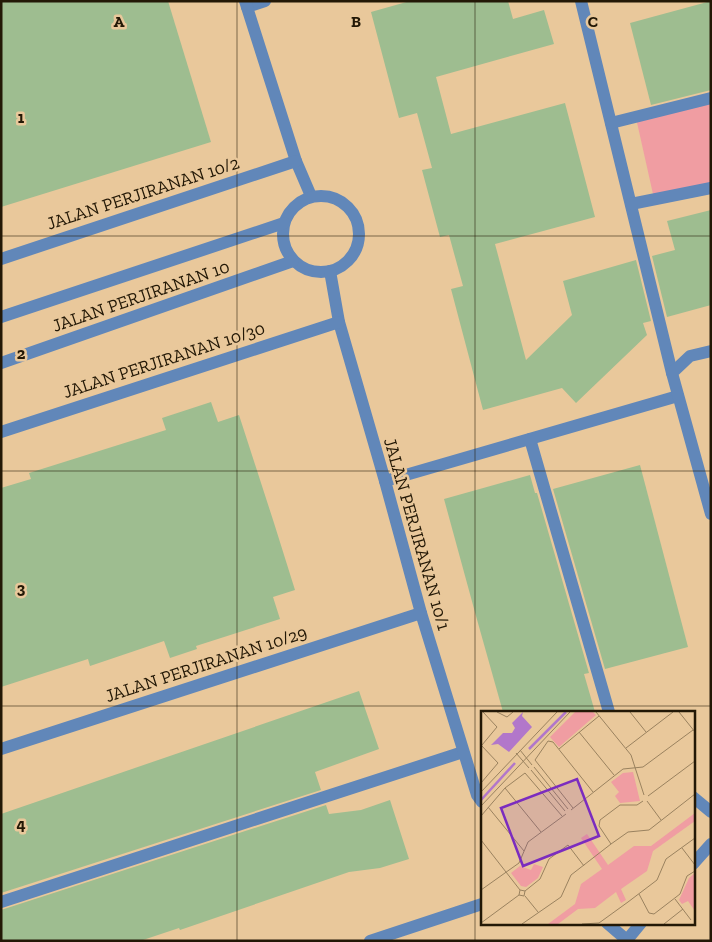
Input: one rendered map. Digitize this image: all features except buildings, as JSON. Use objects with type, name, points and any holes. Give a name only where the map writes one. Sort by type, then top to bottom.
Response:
[{"type":"street","points":[[265,1],[246,4],[296,161],[311,196]]},
{"type":"street","points":[[581,1],[672,373],[711,514]]},
{"type":"street","points":[[611,124],[711,98]]},
{"type":"street","name":"JALAN PERJIRANAN 10/2","points":[[1,259],[296,161]]},
{"type":"street","points":[[630,204],[711,188]]},
{"type":"street","points":[[324,195],[338,199],[348,206],[356,218],[359,231],[358,244],[352,256],[342,266],[330,272],[317,273],[304,269],[293,261],[285,250],[282,237],[284,224],[289,212],[299,202],[311,196],[324,195]]},
{"type":"street","name":"JALAN PERJIRANAN 10","points":[[1,317],[284,224]]},
{"type":"street","name":"JALAN PERJIRANAN 10","points":[[1,363],[293,261]]},
{"type":"street","name":"JALAN PERJIRANAN 10/1","points":[[330,272],[338,322],[385,481],[421,613],[463,752],[477,795],[481,801]]},
{"type":"street","name":"JALAN PERJIRANAN 10/30","points":[[1,432],[338,322]]},
{"type":"street","points":[[672,373],[690,356],[711,351]]},
{"type":"street","points":[[385,481],[678,396]]},
{"type":"street","points":[[530,439],[609,711]]},
{"type":"street","name":"JALAN PERJIRANAN 10/29","points":[[1,749],[421,613]]},
{"type":"street","points":[[1,902],[463,752]]},
{"type":"street","points":[[694,798],[711,812]]},
{"type":"street","points":[[694,863],[711,844]]},
{"type":"street","points":[[370,941],[481,904]]},
{"type":"street","points":[[608,924],[627,940],[641,924]]},
{"type":"shaded area","points":[[711,101],[711,189],[655,203],[636,118]]}]
